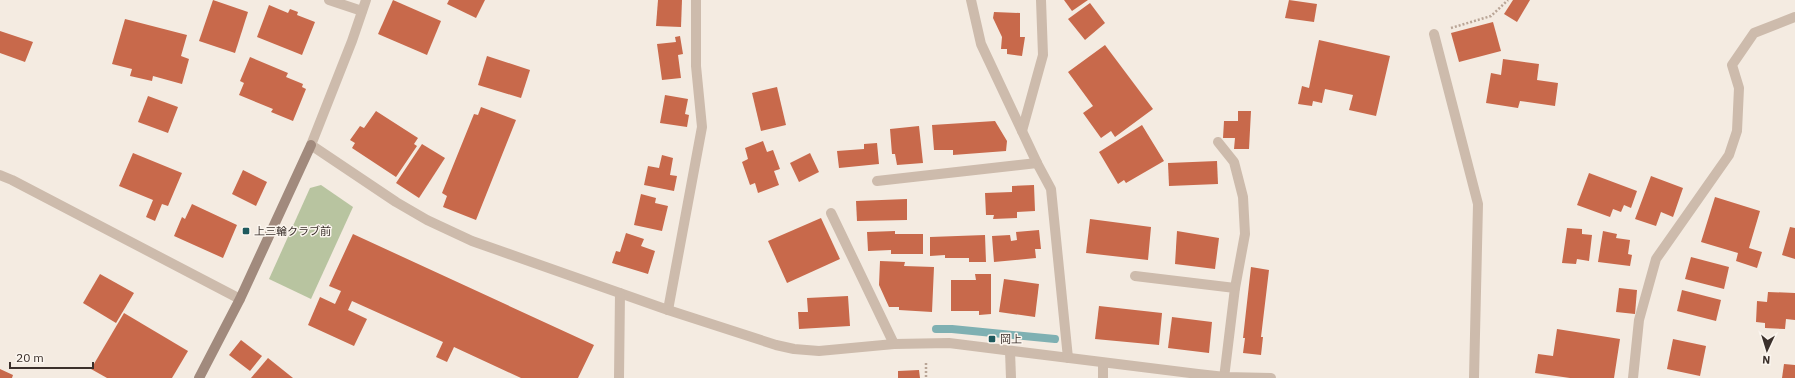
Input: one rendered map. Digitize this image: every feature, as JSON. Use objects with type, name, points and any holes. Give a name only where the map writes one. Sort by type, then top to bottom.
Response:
[{"type":"street","points":[[329,0],[362,11]]},
{"type":"street","points":[[199,378],[240,299],[311,145],[352,41],[366,0]]},
{"type":"street","points":[[668,310],[702,127],[696,66],[696,0]]},
{"type":"street","points":[[971,0],[981,44],[1037,163],[1051,189],[1068,358]]},
{"type":"street","points":[[1022,131],[1043,55],[1041,0]]},
{"type":"street","points":[[1633,378],[1639,320],[1656,260],[1729,155],[1737,131],[1739,88],[1732,64],[1754,32],[1795,17]]},
{"type":"street","points":[[1434,34],[1478,204],[1474,378]]},
{"type":"street","points":[[1218,142],[1234,162],[1242,196],[1245,234],[1235,288],[1225,377]]},
{"type":"street","points":[[311,145],[396,202],[427,220],[472,241],[668,310],[776,345],[794,349],[819,351],[894,344],[949,343],[1225,377],[1271,378]]},
{"type":"street","points":[[877,181],[1037,163]]},
{"type":"street","points":[[0,176],[12,180],[240,299]]},
{"type":"street","points":[[831,213],[894,344]]},
{"type":"street","points":[[1134,276],[1235,288]]},
{"type":"street","points":[[619,378],[620,293]]},
{"type":"street","points":[[1010,351],[1011,378]]},
{"type":"street","points":[[1103,363],[1104,378]]},
{"type":"path","points":[[1434,34],[1465,22],[1492,16],[1508,0]]},
{"type":"green space","points":[[321,185],[353,207],[311,299],[269,279],[310,188]]},
{"type":"building","points":[[213,0],[248,12],[235,53],[199,41]]},
{"type":"building","points":[[393,0],[441,21],[427,55],[378,34]]},
{"type":"building","points":[[449,0],[485,0],[476,18],[447,4]]},
{"type":"building","points":[[658,0],[682,0],[681,27],[656,26]]},
{"type":"building","points":[[1064,0],[1088,0],[1072,11]]},
{"type":"building","points":[[1289,0],[1317,4],[1314,22],[1285,18]]},
{"type":"building","points":[[1513,0],[1530,0],[1517,22],[1504,14]]},
{"type":"building","points":[[1090,3],[1105,23],[1085,40],[1068,19]]},
{"type":"building","points":[[269,5],[288,13],[290,9],[298,12],[297,15],[315,22],[302,55],[257,37]]},
{"type":"building","points":[[994,12],[1020,13],[1020,37],[1025,37],[1022,56],[1007,54],[1007,49],[1001,49],[1002,37],[993,18]]},
{"type":"building","points":[[125,19],[187,35],[181,56],[189,59],[182,84],[153,76],[152,81],[130,76],[132,69],[112,64]]},
{"type":"building","points":[[1493,22],[1501,51],[1459,62],[1451,33]]},
{"type":"building","points":[[0,31],[33,42],[25,62],[0,53]]},
{"type":"building","points":[[680,36],[683,54],[678,55],[681,78],[662,80],[657,44],[676,42],[675,37]]},
{"type":"building","points":[[1319,40],[1390,56],[1376,116],[1349,110],[1353,95],[1325,89],[1322,103],[1313,101],[1312,106],[1298,104],[1302,86],[1309,88]]},
{"type":"building","points":[[1105,45],[1153,109],[1115,137],[1111,131],[1101,138],[1083,113],[1093,106],[1068,72]]},
{"type":"building","points":[[487,56],[530,70],[521,98],[478,85]]},
{"type":"building","points":[[250,57],[288,73],[286,77],[303,84],[302,87],[306,89],[293,121],[271,112],[273,109],[239,95],[244,83],[240,81]]},
{"type":"building","points":[[1503,59],[1539,64],[1537,80],[1558,83],[1555,106],[1520,101],[1518,108],[1486,103],[1491,73],[1501,75]]},
{"type":"building","points":[[777,87],[786,125],[761,131],[752,93]]},
{"type":"building","points":[[665,95],[688,99],[685,114],[689,115],[687,127],[660,123]]},
{"type":"building","points":[[148,96],[178,107],[168,133],[138,122]]},
{"type":"building","points":[[481,107],[516,120],[476,220],[443,207],[447,196],[442,193],[474,114],[478,115]]},
{"type":"building","points":[[376,111],[418,138],[414,144],[417,146],[396,177],[352,148],[355,143],[350,140],[360,126],[364,128]]},
{"type":"building","points":[[1238,111],[1251,111],[1249,149],[1234,149],[1235,138],[1223,138],[1224,121],[1238,121]]},
{"type":"building","points":[[995,121],[1007,141],[1006,151],[953,155],[953,150],[934,150],[932,125]]},
{"type":"building","points":[[1142,125],[1164,161],[1126,183],[1124,180],[1118,184],[1099,152]]},
{"type":"building","points":[[919,126],[923,163],[897,165],[895,154],[892,154],[890,129]]},
{"type":"building","points":[[763,141],[767,152],[773,150],[780,169],[774,171],[779,185],[758,193],[755,183],[750,185],[742,162],[748,159],[745,148]]},
{"type":"building","points":[[877,143],[879,164],[839,168],[837,151],[864,149],[864,144]]},
{"type":"building","points":[[422,144],[445,158],[419,198],[396,183]]},
{"type":"building","points":[[133,153],[182,173],[168,206],[162,204],[155,221],[146,217],[153,200],[119,186]]},
{"type":"building","points":[[810,153],[819,172],[799,182],[790,163]]},
{"type":"building","points":[[662,155],[673,158],[670,175],[677,176],[674,191],[644,185],[648,166],[659,168]]},
{"type":"building","points":[[1217,161],[1218,184],[1169,186],[1168,163]]},
{"type":"building","points":[[243,170],[267,182],[256,206],[232,194]]},
{"type":"building","points":[[1589,173],[1637,191],[1631,208],[1624,205],[1621,212],[1613,209],[1610,217],[1577,205]]},
{"type":"building","points":[[1651,176],[1683,188],[1673,217],[1661,212],[1656,226],[1635,219]]},
{"type":"building","points":[[1034,185],[1035,211],[1017,212],[1017,218],[993,219],[994,215],[986,215],[985,193],[1012,192],[1012,186]]},
{"type":"building","points":[[641,194],[656,198],[655,203],[668,206],[662,231],[634,225]]},
{"type":"building","points":[[1715,197],[1760,211],[1749,248],[1762,252],[1757,268],[1736,261],[1738,253],[1701,242]]},
{"type":"building","points":[[907,199],[907,220],[857,221],[856,201]]},
{"type":"building","points":[[192,204],[237,225],[223,258],[174,236],[182,217],[185,219]]},
{"type":"building","points":[[821,218],[840,259],[787,283],[768,241]]},
{"type":"building","points":[[1090,219],[1151,227],[1148,260],[1086,253]]},
{"type":"building","points":[[1790,227],[1795,228],[1795,259],[1782,255]]},
{"type":"building","points":[[1567,228],[1582,229],[1582,234],[1592,235],[1589,261],[1577,259],[1576,264],[1562,263]]},
{"type":"building","points":[[1039,230],[1041,249],[1035,249],[1036,258],[994,262],[992,236],[1010,235],[1011,241],[1017,240],[1016,232]]},
{"type":"building","points":[[895,231],[895,234],[923,234],[923,254],[891,254],[891,250],[868,251],[867,232]]},
{"type":"building","points":[[1177,231],[1219,238],[1215,269],[1175,264]]},
{"type":"building","points":[[1603,231],[1617,234],[1616,238],[1630,240],[1628,254],[1632,255],[1630,266],[1598,262]]},
{"type":"building","points":[[626,233],[644,239],[641,246],[655,251],[648,274],[612,263],[616,251],[620,252]]},
{"type":"building","points":[[353,234],[594,345],[578,378],[521,378],[454,347],[447,362],[436,357],[443,342],[352,301],[348,310],[367,319],[354,346],[308,325],[320,297],[335,304],[341,291],[329,286]]},
{"type":"building","points":[[985,235],[986,262],[969,262],[969,258],[945,258],[945,255],[930,256],[930,237]]},
{"type":"building","points":[[1691,257],[1729,267],[1724,289],[1685,279]]},
{"type":"building","points":[[880,261],[905,262],[904,266],[934,267],[932,312],[899,310],[899,307],[889,307],[879,285]]},
{"type":"building","points":[[1251,267],[1269,270],[1261,337],[1263,337],[1261,355],[1243,353],[1245,338],[1243,338]]},
{"type":"building","points":[[100,274],[134,293],[116,323],[83,303]]},
{"type":"building","points":[[975,274],[991,274],[991,314],[979,315],[979,311],[951,311],[951,280],[976,280]]},
{"type":"building","points":[[1004,279],[1039,284],[1035,317],[999,312]]},
{"type":"building","points":[[1619,288],[1637,290],[1635,314],[1616,312]]},
{"type":"building","points":[[1682,290],[1721,300],[1716,321],[1677,311]]},
{"type":"building","points":[[1768,292],[1795,293],[1795,320],[1786,319],[1785,329],[1765,328],[1765,323],[1756,322],[1757,301],[1767,302]]},
{"type":"building","points":[[848,296],[850,326],[799,329],[798,312],[808,312],[807,298]]},
{"type":"building","points":[[1099,306],[1162,313],[1159,345],[1095,339]]},
{"type":"building","points":[[124,313],[188,351],[172,378],[107,378],[91,369]]},
{"type":"building","points":[[1172,317],[1212,322],[1209,353],[1168,348]]},
{"type":"building","points":[[1557,329],[1620,339],[1614,378],[1570,378],[1535,373],[1538,354],[1553,356]]},
{"type":"building","points":[[1673,339],[1706,346],[1700,376],[1667,369]]},
{"type":"building","points":[[241,340],[262,356],[250,371],[229,355]]},
{"type":"building","points":[[268,358],[293,378],[251,378]]},
{"type":"building","points":[[1784,364],[1795,365],[1795,378],[1782,378]]},
{"type":"building","points":[[0,369],[13,375],[12,378],[0,378]]},
{"type":"building","points":[[919,370],[920,378],[898,378],[898,371]]},
{"type":"waterway","points":[[936,329],[952,329],[1055,339]]},
{"type":"place","name":"上三輪クラブ前","points":[[246,231]]},
{"type":"place","name":"岡上","points":[[992,339]]}]
